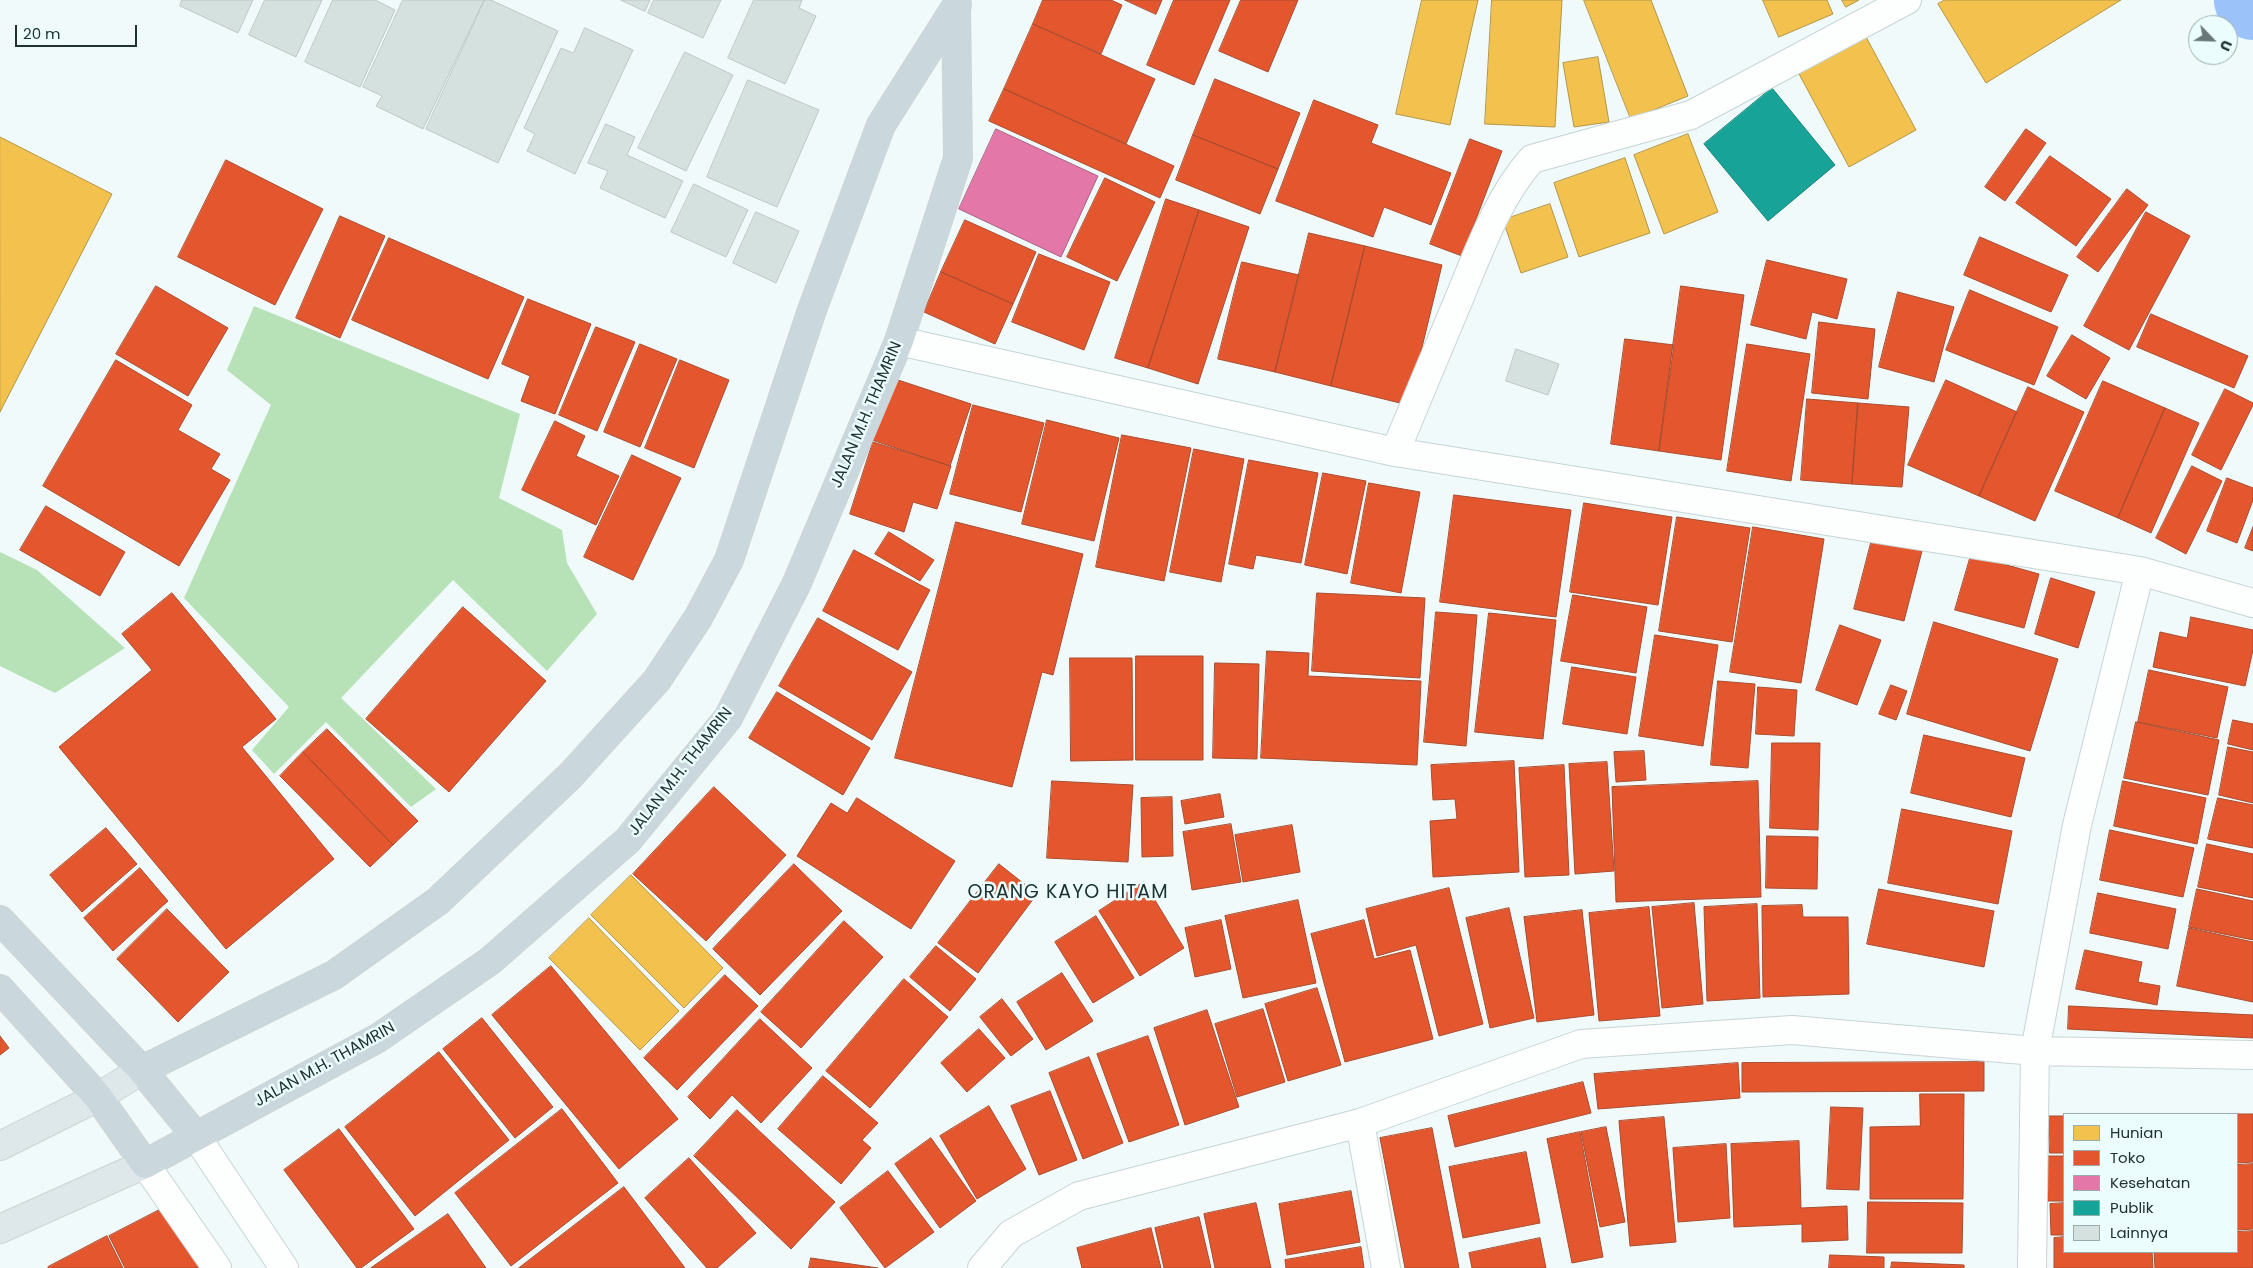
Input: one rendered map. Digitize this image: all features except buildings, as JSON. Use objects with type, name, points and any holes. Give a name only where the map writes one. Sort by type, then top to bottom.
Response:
[{"type":"highway","name":"JALAN M.H. THAMRIN","points":[[145,1164],[378,1038],[490,961],[628,840],[728,718],[796,585],[899,341],[958,158],[957,3]]},
{"type":"highway","name":"JALAN M.H. THAMRIN","points":[[142,1070],[334,975],[438,901],[571,775],[657,680],[698,618],[729,560],[812,310],[882,126],[957,3]]},
{"type":"highway","points":[[0,920],[142,1070],[196,1136]]},
{"type":"highway","points":[[0,989],[98,1096],[145,1164]]},
{"type":"main road","points":[[0,1146],[98,1096],[142,1070]]},
{"type":"main road","name":"JALAN M.H. THAMRIN","points":[[0,1229],[145,1164]]},
{"type":"street","points":[[1395,452],[1476,258],[1509,191],[1520,173],[1532,159],[1691,115],[1907,0]]},
{"type":"street","points":[[899,341],[1395,452],[2140,571],[2253,603]]},
{"type":"street","points":[[2032,1268],[2035,1051],[2077,825],[2140,571]]},
{"type":"street","points":[[982,1268],[1011,1234],[1079,1196],[1360,1123],[1581,1044],[1792,1030],[2035,1051],[2253,1055]]},
{"type":"street","points":[[1360,1123],[1386,1268]]},
{"type":"street","points":[[196,1136],[284,1268]]},
{"type":"street","points":[[145,1164],[217,1268]]},
{"type":"green space","points":[[254,306],[520,414],[499,498],[562,530],[567,563],[597,614],[547,671],[453,580],[341,698],[436,789],[411,807],[326,722],[274,774],[252,750],[289,707],[184,598],[271,405],[227,370]]},
{"type":"green space","points":[[0,552],[37,570],[125,648],[55,693],[0,666]]},
{"type":"district","name":"ORANG KAYO HITAM","points":[[1068,893]]}]
